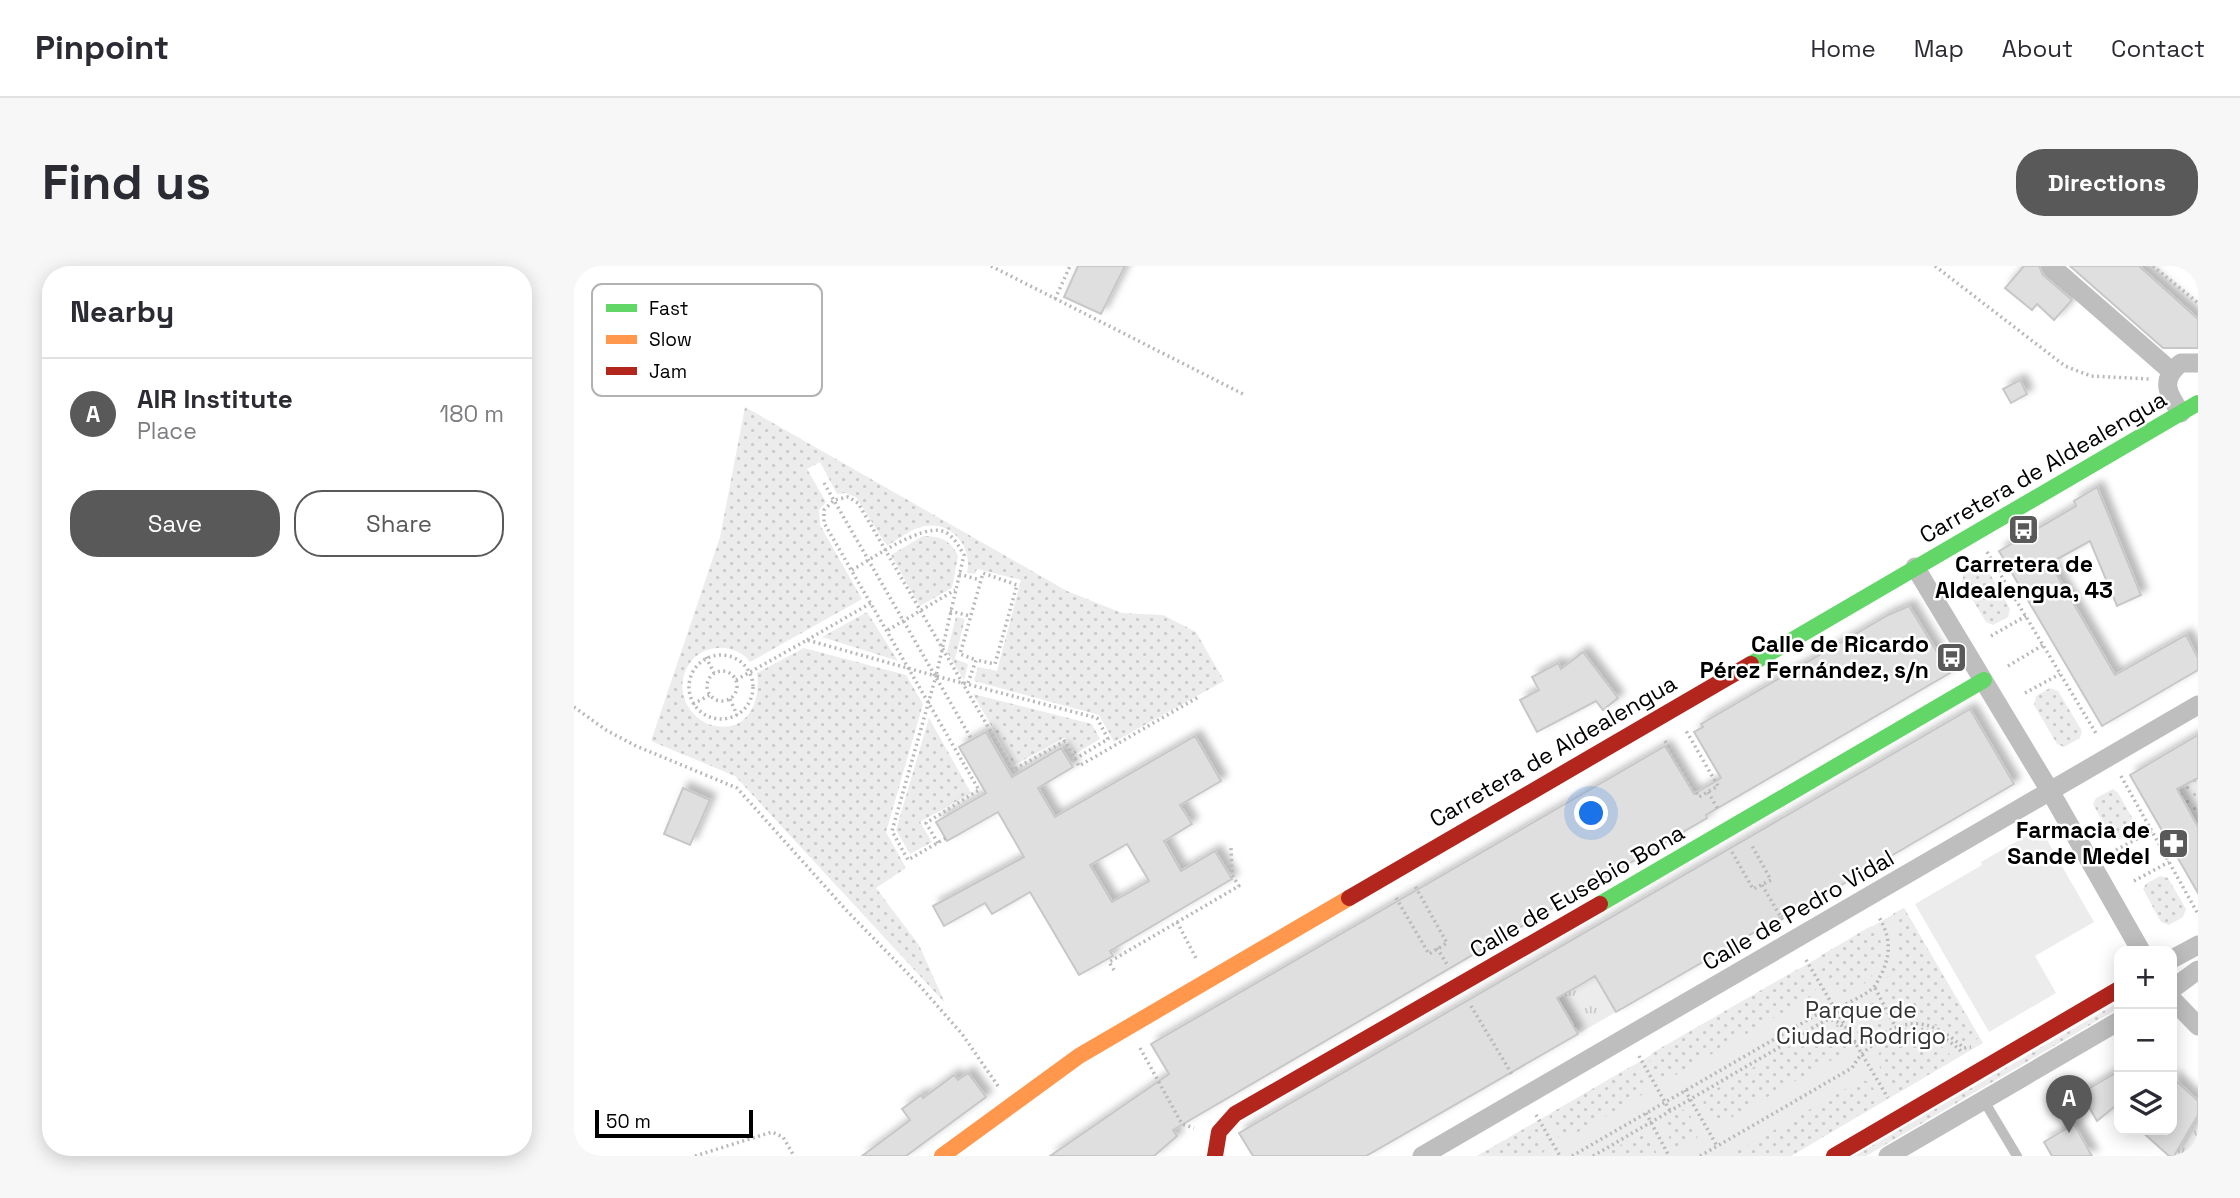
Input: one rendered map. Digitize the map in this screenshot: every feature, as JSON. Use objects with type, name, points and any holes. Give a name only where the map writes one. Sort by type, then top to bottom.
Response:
[{"type":"street","points":[[2051,266],[2169,375]]},
{"type":"street","points":[[2190,408],[2173,401],[2167,385],[2169,375],[2180,363],[2198,363]]},
{"type":"street","name":"Carretera de Aldealengua","points":[[942,1156],[1079,1056],[2190,408]]},
{"type":"street","points":[[1916,567],[2050,791],[2138,946]]},
{"type":"street","name":"Calle de Eusebio Bona","points":[[1215,1156],[1218,1134],[1226,1121],[1235,1114],[1984,680]]},
{"type":"street","name":"Calle de Pedro Vidal","points":[[1422,1156],[2198,705]]},
{"type":"street","points":[[2177,956],[2198,945]]},
{"type":"street","points":[[2177,985],[2198,970]]},
{"type":"street","points":[[1834,1156],[2114,992]]},
{"type":"street","points":[[2177,1004],[2198,1026]]},
{"type":"street","points":[[1888,1156],[2114,1024]]},
{"type":"lane","points":[[1983,1101],[2017,1156]]},
{"type":"path","points":[[991,266],[1243,394]]},
{"type":"path","points":[[1055,299],[1070,266]]},
{"type":"path","points":[[1935,266],[2065,366],[2091,376],[2120,379],[2169,375]]},
{"type":"path","points":[[2153,266],[2198,303]]},
{"type":"path","points":[[824,483],[972,740]]},
{"type":"path","points":[[937,843],[926,823],[979,790],[824,523],[824,510],[834,500],[848,497],[858,503],[1013,770],[1065,741],[1079,766],[1200,696]]},
{"type":"path","points":[[852,570],[924,531],[943,531],[954,540],[964,555],[936,676],[892,831],[908,860],[946,838]]},
{"type":"path","points":[[1987,552],[2098,735]]},
{"type":"path","points":[[982,573],[1017,585],[995,664],[960,654],[981,580],[982,573]]},
{"type":"path","points":[[959,574],[981,580]]},
{"type":"path","points":[[888,630],[955,590]]},
{"type":"path","points":[[736,680],[871,603]]},
{"type":"path","points":[[950,611],[970,616]]},
{"type":"path","points":[[1991,636],[2026,616]]},
{"type":"path","points":[[807,640],[912,671],[968,683],[1097,718],[1108,739],[1075,759]]},
{"type":"path","points":[[2008,666],[2043,645]]},
{"type":"path","points":[[731,655],[742,662],[750,672],[752,696],[737,715],[713,719],[701,713],[693,704],[688,691],[689,678],[695,666],[706,657],[731,655]]},
{"type":"path","points":[[706,657],[714,673]]},
{"type":"path","points":[[968,683],[975,660]]},
{"type":"path","points":[[714,673],[730,673],[736,680],[737,691],[730,699],[719,701],[710,695],[708,680],[714,673]]},
{"type":"path","points":[[2025,694],[2060,674]]},
{"type":"path","points":[[693,704],[710,695]]},
{"type":"path","points":[[730,699],[737,715]]},
{"type":"path","points":[[574,707],[606,730],[636,746],[737,788],[847,911],[937,1005],[962,1034],[1011,1105]]},
{"type":"path","points":[[1665,740],[1699,797],[1718,786],[1685,729]]},
{"type":"path","points":[[2121,776],[2198,914]]},
{"type":"path","points":[[1708,792],[1720,813]]},
{"type":"path","points":[[2116,850],[2152,831]]},
{"type":"path","points":[[1727,845],[1753,890],[1771,880],[1746,834]]},
{"type":"path","points":[[1114,970],[1109,962],[1239,886],[1232,875],[1231,848]]},
{"type":"path","points":[[2134,881],[2169,862]]},
{"type":"path","points":[[1762,885],[1783,921]]},
{"type":"path","points":[[1396,897],[1429,954],[1447,943],[1415,886]]},
{"type":"path","points":[[1572,1156],[1816,1015],[1836,1009],[1875,988],[1888,961],[1889,944],[1887,930],[1879,917]]},
{"type":"path","points":[[1177,922],[1197,960]]},
{"type":"path","points":[[1437,948],[1451,970]]},
{"type":"path","points":[[1806,960],[1888,1099]]},
{"type":"path","points":[[1875,988],[1897,1029]]},
{"type":"path","points":[[1466,997],[1513,1076]]},
{"type":"path","points":[[1585,1148],[1591,1156],[1826,1020],[1833,1019],[1840,1023],[1850,1040],[1857,1043],[1897,1029],[1918,1028],[1934,1032],[1966,1058]]},
{"type":"path","points":[[1700,1156],[1852,1068],[1862,1052],[1907,1023],[1934,1027],[1964,1048],[1970,1048],[1982,1041]]},
{"type":"path","points":[[1139,1046],[1182,1124],[1194,1128]]},
{"type":"path","points":[[1639,1056],[1670,1111]]},
{"type":"path","points":[[1685,1090],[1717,1146]]},
{"type":"path","points":[[1646,1113],[1669,1156]]},
{"type":"path","points":[[1536,1115],[1560,1156]]},
{"type":"path","points":[[695,1156],[772,1132],[783,1137],[794,1156]]},
{"type":"green space","points":[[745,407],[1067,591],[1122,613],[1163,615],[1196,632],[1224,681],[1114,742],[1099,715],[974,681],[978,667],[997,671],[1021,580],[977,569],[975,574],[967,573],[968,563],[963,544],[957,536],[941,527],[917,528],[887,546],[856,497],[845,493],[837,494],[820,462],[807,469],[826,502],[819,510],[820,525],[862,599],[750,662],[737,651],[729,649],[703,652],[696,656],[685,672],[683,692],[686,702],[698,717],[706,723],[727,727],[745,719],[750,712],[757,694],[757,673],[804,648],[906,675],[923,704],[886,832],[906,868],[876,888],[919,945],[945,1003],[735,776],[651,741],[720,537]]},
{"type":"green space","points":[[923,536],[944,540],[958,556],[952,588],[920,606],[891,555]]},
{"type":"green space","points":[[1978,565],[1986,567],[2010,609],[2008,617],[1993,625],[1986,622],[1962,582],[1964,573]]},
{"type":"green space","points":[[867,612],[898,661],[822,637]]},
{"type":"green space","points":[[956,617],[965,619],[955,659],[968,664],[964,680],[947,652]]},
{"type":"green space","points":[[2050,688],[2058,691],[2082,731],[2080,738],[2064,747],[2057,744],[2034,705],[2036,696]]},
{"type":"green space","points":[[973,694],[1092,724],[1100,739],[1075,754],[1065,737],[1014,765]]},
{"type":"green space","points":[[929,718],[971,793],[920,822],[932,842],[910,854],[896,830]]},
{"type":"green space","points":[[2198,778],[2198,827],[2177,789]]},
{"type":"green space","points":[[2113,789],[2135,823],[2133,832],[2119,839],[2111,837],[2093,804],[2096,798]]},
{"type":"green space","points":[[2040,828],[2094,922],[2035,956],[2056,993],[1989,1032],[1915,904]]},
{"type":"green space","points":[[2160,876],[2168,878],[2186,909],[2183,917],[2169,925],[2161,922],[2143,889],[2146,884]]},
{"type":"green space","name":"Parque de Ciudad Rodrigo","points":[[1904,908],[1983,1043],[1791,1156],[1477,1156]]},
{"type":"green space","points":[[1904,908],[1979,1038],[1967,1045],[1943,1028],[1918,1019],[1905,1018],[1890,1009],[1884,986],[1897,955],[1892,917]]},
{"type":"green space","points":[[1871,926],[1878,929],[1881,941],[1881,955],[1876,969],[1862,986],[1855,990],[1842,993],[1835,991],[1818,964],[1820,956]]},
{"type":"green space","points":[[1798,969],[1806,972],[1816,989],[1813,995],[1667,1080],[1661,1080],[1649,1063],[1652,1053]]},
{"type":"green space","points":[[1595,976],[1616,1012],[1578,1034],[1557,998]]},
{"type":"green space","points":[[1870,1000],[1876,1003],[1887,1022],[1882,1031],[1866,1039],[1858,1034],[1849,1014],[1850,1010]]},
{"type":"green space","points":[[2114,1005],[2114,1011],[1866,1156],[1854,1156]]},
{"type":"green space","points":[[1832,1022],[1838,1025],[1849,1044],[1844,1053],[1720,1124],[1709,1117],[1704,1096]]},
{"type":"green space","points":[[1917,1038],[1940,1046],[1951,1056],[1950,1062],[1898,1093],[1890,1086],[1879,1066],[1880,1051],[1891,1043]]},
{"type":"green space","points":[[1630,1067],[1638,1070],[1647,1086],[1645,1093],[1566,1139],[1560,1139],[1548,1122],[1551,1113]]},
{"type":"green space","points":[[1861,1080],[1869,1082],[1880,1099],[1879,1103],[1791,1156],[1729,1156]]},
{"type":"green space","points":[[1681,1109],[1688,1112],[1699,1131],[1697,1138],[1675,1148],[1661,1123]]},
{"type":"green space","points":[[2198,1115],[2198,1156],[2174,1156]]},
{"type":"green space","points":[[1529,1126],[1537,1128],[1546,1146],[1544,1152],[1538,1156],[1477,1156]]},
{"type":"green space","points":[[1641,1133],[1648,1136],[1658,1156],[1602,1156]]},
{"type":"building","points":[[1078,266],[1125,266],[1101,314],[1064,297]]},
{"type":"building","points":[[2024,266],[2039,266],[2043,275],[2072,300],[2054,320],[2037,304],[2032,310],[2005,288]]},
{"type":"building","points":[[2070,266],[2139,266],[2198,319],[2198,348],[2163,348]]},
{"type":"building","points":[[2020,380],[2027,394],[2011,403],[2003,389]]},
{"type":"building","points":[[2097,487],[2141,595],[2117,606],[2090,541],[2050,563],[2115,675],[2186,635],[2198,658],[2198,670],[2102,726],[1999,551],[2076,506],[2074,501]]},
{"type":"building","points":[[1909,606],[1950,673],[1173,1130],[1177,1136],[1154,1156],[1050,1156],[1169,1074],[1151,1044],[1665,746],[1694,794],[1721,778],[1694,732],[1703,727],[1701,724],[1888,615]]},
{"type":"building","points":[[1583,652],[1618,698],[1603,710],[1596,701],[1537,732],[1520,700],[1539,690],[1532,677],[1558,663],[1561,669]]},
{"type":"building","points":[[1970,709],[2014,784],[1814,901],[1796,911],[1795,909],[1616,1012],[1595,976],[1557,998],[1578,1034],[1366,1156],[1253,1156],[1239,1133]]},
{"type":"building","points":[[986,732],[1012,777],[1061,748],[1073,767],[1038,788],[1055,817],[1195,736],[1221,781],[1180,805],[1192,824],[1164,841],[1181,871],[1215,851],[1232,879],[1110,951],[1113,956],[1079,975],[1030,892],[992,914],[985,903],[944,926],[933,906],[1024,857],[998,812],[947,841],[936,822],[986,793],[959,747]],"holes":[[[1127,844],[1149,881],[1112,902],[1090,865]]]},
{"type":"building","points":[[2198,735],[2198,778],[2177,789],[2198,827],[2198,893],[2130,775]]},
{"type":"building","points":[[683,788],[710,800],[690,845],[664,834]]},
{"type":"building","points":[[968,1073],[986,1097],[906,1156],[862,1156],[910,1120],[902,1109],[921,1095],[923,1098],[954,1075],[958,1080]]},
{"type":"building","points":[[2114,1074],[2114,1107],[2097,1121],[2081,1093]]},
{"type":"building","points":[[2177,1082],[2198,1101],[2198,1115],[2174,1156],[2169,1156],[2146,1135],[2177,1135]]},
{"type":"building","points":[[2074,1124],[2092,1156],[2052,1156],[2044,1142]]},
{"type":"traffic: fast","points":[[1751,664],[2198,403]]},
{"type":"traffic: fast","points":[[1600,904],[1984,680]]},
{"type":"traffic: slow","points":[[942,1156],[1079,1056],[1349,898]]},
{"type":"traffic: jam","points":[[1349,898],[1751,664]]},
{"type":"traffic: jam","points":[[1215,1156],[1219,1132],[1235,1114],[1600,904]]},
{"type":"traffic: jam","points":[[1834,1156],[2114,992]]},
{"type":"place","name":"Carretera de Aldealengua, 43","points":[[2024,530]]},
{"type":"place","name":"Calle de Ricardo Pérez Fernández, s/n","points":[[1952,657]]},
{"type":"place","name":"Farmacia de Sande Medel","points":[[2173,843]]},
{"type":"place","name":"AIR Institute","points":[[2069,1133]]}]
